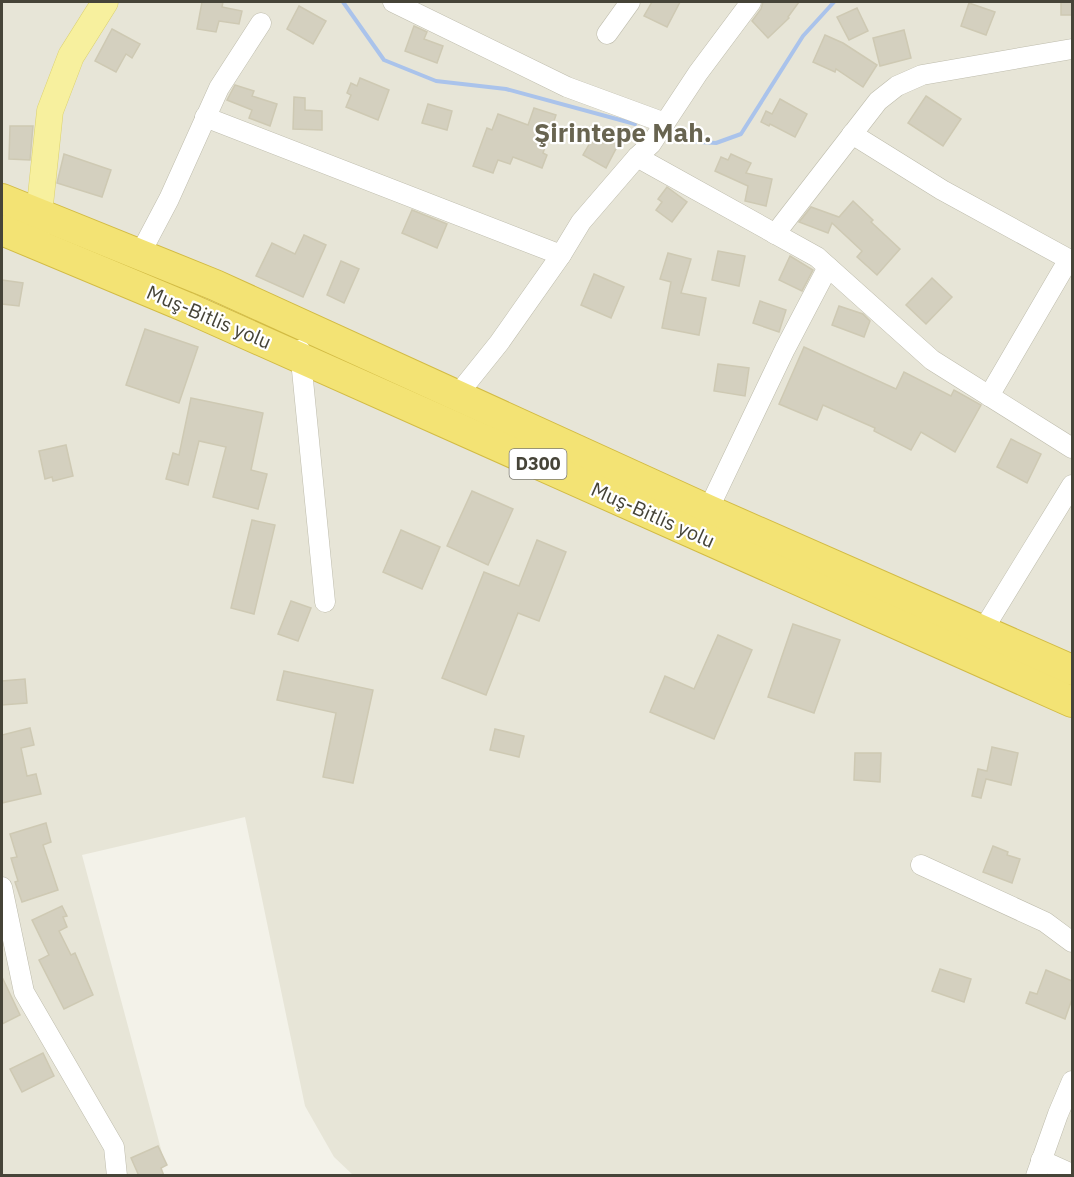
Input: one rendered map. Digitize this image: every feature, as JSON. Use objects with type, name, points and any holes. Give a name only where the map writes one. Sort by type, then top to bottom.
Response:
[{"type":"highway","name":"Muş-Bitlis yolu","points":[[2,199],[140,254],[301,324],[708,510],[1072,670]]},
{"type":"highway","name":"Muş-Bitlis yolu","points":[[2,230],[186,306],[1072,702]]},
{"type":"main road","points":[[36,245],[50,111],[71,56],[105,2]]},
{"type":"street","points":[[393,2],[567,87],[665,123]]},
{"type":"street","points":[[607,34],[630,2]]},
{"type":"street","points":[[458,394],[499,344],[561,255],[581,222],[651,144],[698,73],[751,2]]},
{"type":"street","points":[[140,254],[173,192],[204,117],[219,88],[261,23]]},
{"type":"street","points":[[775,234],[878,101],[897,86],[921,75],[1072,49]]},
{"type":"street","points":[[204,117],[561,255]]},
{"type":"street","points":[[852,134],[942,190],[1071,260],[989,396]]},
{"type":"street","points":[[637,157],[817,257],[932,360],[1072,448]]},
{"type":"street","points":[[708,510],[784,349],[828,267]]},
{"type":"street","points":[[301,324],[299,357],[325,602]]},
{"type":"street","points":[[983,630],[1072,485]]},
{"type":"street","points":[[921,865],[1045,922],[1072,942]]},
{"type":"street","points":[[2,887],[11,973],[114,1147],[117,1176]]},
{"type":"street","points":[[1072,1081],[1038,1168],[1072,1174]]},
{"type":"shaded area","points":[[2,2],[1072,2],[1072,1175],[353,1175],[334,1157],[305,1106],[245,817],[82,855],[165,1164],[145,1175],[2,1176]]},
{"type":"building","points":[[202,2],[223,2],[222,7],[242,11],[239,24],[219,21],[216,32],[197,29]]},
{"type":"building","points":[[652,2],[680,2],[667,27],[644,16]]},
{"type":"building","points":[[763,2],[799,2],[789,18],[768,38],[752,21]]},
{"type":"building","points":[[1061,2],[1072,2],[1072,15],[1061,15]]},
{"type":"building","points":[[969,3],[995,12],[986,35],[961,26]]},
{"type":"building","points":[[299,6],[326,21],[313,44],[287,29]]},
{"type":"building","points":[[857,8],[868,31],[849,40],[837,17]]},
{"type":"building","points":[[414,26],[427,32],[424,39],[443,46],[437,63],[405,51]]},
{"type":"building","points":[[112,29],[140,44],[132,58],[126,54],[116,72],[95,61]]},
{"type":"building","points":[[904,30],[911,58],[880,66],[873,38]]},
{"type":"building","points":[[825,35],[843,43],[877,65],[863,87],[836,69],[835,72],[813,62]]},
{"type":"building","points":[[360,78],[389,90],[378,120],[346,107],[351,95],[347,93],[351,83],[357,86]]},
{"type":"building","points":[[235,85],[254,91],[252,96],[277,104],[270,126],[249,118],[252,110],[227,100]]},
{"type":"building","points":[[926,96],[961,119],[943,146],[908,123]]},
{"type":"building","points":[[294,97],[305,98],[305,110],[322,111],[322,130],[293,129]]},
{"type":"building","points":[[780,99],[807,114],[795,137],[770,124],[769,126],[761,122],[766,111],[772,114]]},
{"type":"building","points":[[428,104],[452,111],[447,130],[422,123]]},
{"type":"building","points":[[534,108],[556,115],[543,153],[547,155],[542,168],[513,157],[510,164],[498,160],[493,173],[473,166],[487,128],[492,130],[498,114],[528,125]]},
{"type":"building","points":[[594,125],[621,139],[606,168],[583,155],[591,141],[586,138]]},
{"type":"building","points":[[10,126],[33,126],[30,160],[9,159]]},
{"type":"building","points":[[64,154],[111,170],[102,197],[57,183]]},
{"type":"building","points":[[731,154],[751,163],[746,173],[772,179],[766,206],[745,201],[748,186],[715,171],[721,157],[728,160]]},
{"type":"building","points":[[667,187],[687,202],[672,222],[656,210],[662,202],[658,199]]},
{"type":"building","points":[[853,201],[873,220],[871,222],[900,249],[877,275],[857,257],[862,251],[832,223],[828,233],[799,222],[811,207],[839,217]]},
{"type":"building","points":[[412,210],[447,224],[437,248],[402,233]]},
{"type":"building","points":[[304,235],[326,245],[303,297],[256,276],[272,243],[295,254]]},
{"type":"building","points":[[718,251],[745,256],[739,286],[712,280]]},
{"type":"building","points":[[668,253],[691,259],[681,293],[706,298],[699,335],[662,328],[671,282],[660,279]]},
{"type":"building","points":[[790,256],[813,270],[802,291],[779,280]]},
{"type":"building","points":[[341,261],[359,269],[344,303],[327,295]]},
{"type":"building","points":[[594,274],[624,287],[611,318],[581,305]]},
{"type":"building","points":[[932,278],[952,297],[926,324],[906,305]]},
{"type":"building","points":[[2,280],[23,283],[19,306],[2,304]]},
{"type":"building","points":[[760,301],[786,310],[779,332],[753,323]]},
{"type":"building","points":[[839,306],[863,314],[870,321],[864,337],[832,325]]},
{"type":"building","points":[[145,329],[198,347],[179,403],[126,385]]},
{"type":"building","points":[[804,347],[896,389],[904,372],[951,396],[954,390],[981,405],[955,452],[921,432],[911,450],[874,431],[875,428],[823,405],[817,420],[779,404]]},
{"type":"building","points":[[718,364],[749,368],[745,396],[714,391]]},
{"type":"building","points":[[191,398],[263,413],[251,470],[267,474],[258,509],[213,497],[226,447],[199,441],[188,485],[166,479],[173,453],[179,455]]},
{"type":"building","points":[[1011,439],[1041,454],[1027,483],[997,467]]},
{"type":"building","points":[[66,445],[73,476],[53,481],[52,477],[45,479],[39,451]]},
{"type":"building","points":[[472,491],[513,509],[488,565],[447,546]]},
{"type":"building","points":[[252,520],[275,525],[254,614],[231,608]]},
{"type":"building","points":[[401,530],[440,547],[422,589],[383,572]]},
{"type":"building","points":[[537,540],[566,552],[539,621],[518,613],[486,695],[442,678],[484,572],[519,586]]},
{"type":"building","points":[[291,601],[311,608],[298,641],[278,634]]},
{"type":"building","points":[[793,624],[840,640],[814,713],[768,697]]},
{"type":"building","points":[[718,635],[752,650],[714,739],[650,712],[665,676],[694,689]]},
{"type":"building","points":[[284,671],[373,690],[353,783],[323,777],[336,713],[277,700]]},
{"type":"building","points":[[25,679],[27,703],[2,705],[2,681]]},
{"type":"building","points":[[30,728],[34,745],[21,748],[27,776],[36,774],[41,794],[2,803],[2,735]]},
{"type":"building","points":[[495,729],[524,736],[519,757],[490,750]]},
{"type":"building","points":[[992,747],[1018,753],[1011,785],[986,779],[981,798],[972,796],[978,769],[987,771]]},
{"type":"building","points":[[855,753],[881,753],[880,782],[854,780]]},
{"type":"building","points":[[46,823],[51,842],[43,845],[58,890],[22,902],[15,882],[18,881],[11,858],[17,857],[10,834]]},
{"type":"building","points":[[993,846],[1008,852],[1007,855],[1020,859],[1012,883],[983,872]]},
{"type":"building","points":[[62,906],[67,916],[63,917],[67,927],[59,931],[71,955],[75,953],[93,995],[64,1009],[39,960],[49,955],[32,920]]},
{"type":"building","points":[[940,969],[971,979],[964,1002],[932,991]]},
{"type":"building","points":[[1046,970],[1072,981],[1072,999],[1065,1019],[1026,1003],[1030,992],[1037,994]]},
{"type":"building","points":[[2,977],[20,1015],[2,1024]]},
{"type":"building","points":[[43,1053],[54,1076],[22,1092],[10,1069]]},
{"type":"building","points":[[158,1146],[167,1165],[161,1168],[164,1176],[139,1176],[131,1158]]},
{"type":"waterway","points":[[343,2],[384,60],[436,81],[506,89],[635,124]]},
{"type":"waterway","points":[[671,140],[716,143],[741,134],[803,36],[834,2]]},
{"type":"district","name":"Şirintepe Mah.","points":[[623,133]]}]
